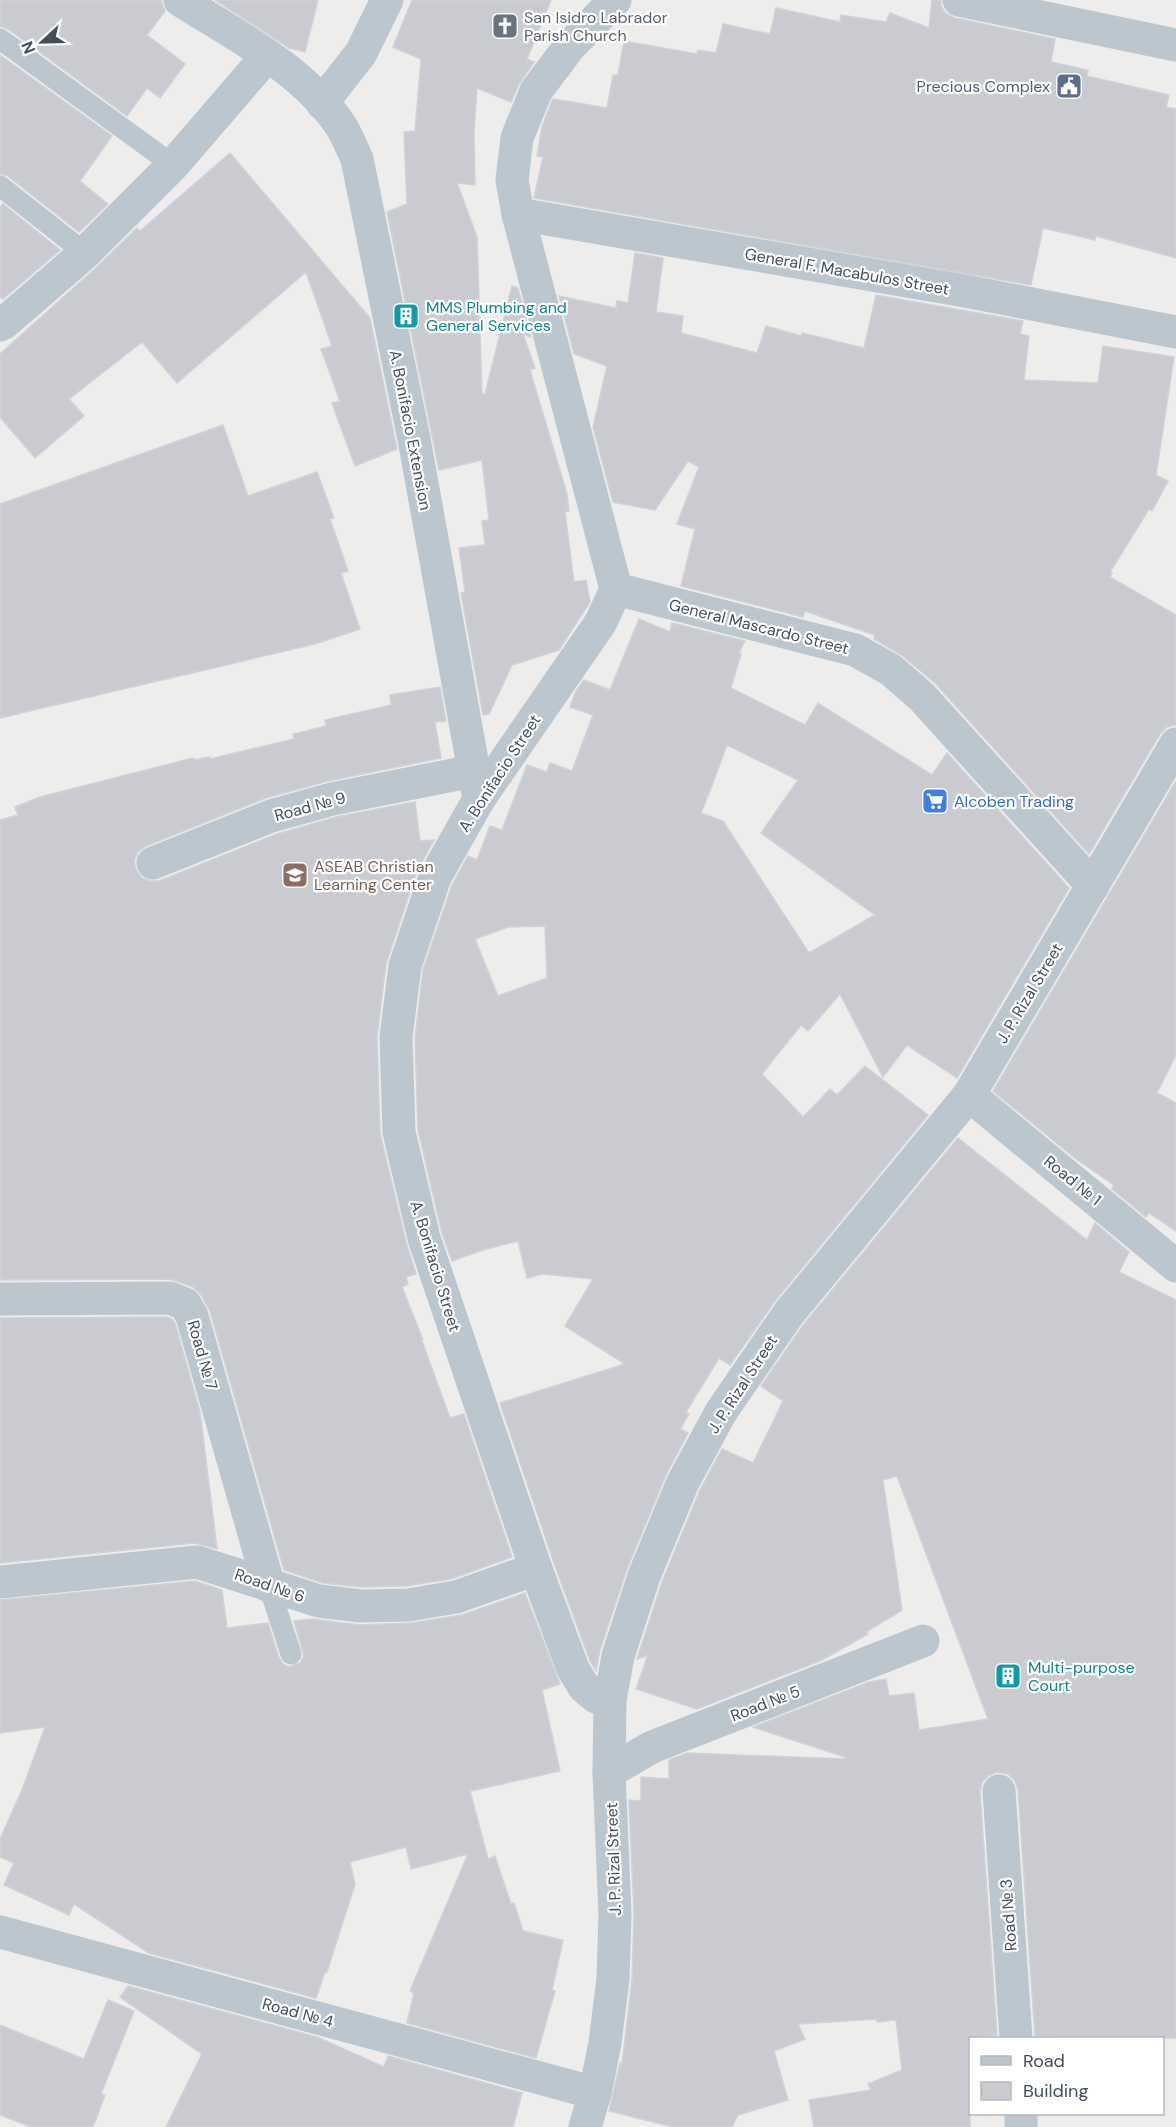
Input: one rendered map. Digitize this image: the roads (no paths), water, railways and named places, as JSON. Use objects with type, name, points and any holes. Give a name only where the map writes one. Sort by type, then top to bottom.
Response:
[{"type":"street","name":"A. Bonifacio Extension","points":[[180,0],[298,78],[341,126],[357,159],[414,440],[476,785]]},
{"type":"street","points":[[322,103],[361,53],[387,0]]},
{"type":"street","points":[[615,0],[570,46],[537,91],[517,138],[512,180],[518,214],[616,589]]},
{"type":"street","points":[[961,0],[1176,45]]},
{"type":"street","points":[[0,325],[85,253],[173,165],[267,56]]},
{"type":"street","name":"General F. Macabulos Street","points":[[518,214],[965,291],[1176,332]]},
{"type":"street","name":"A. Bonifacio Street","points":[[610,1700],[596,1697],[584,1687],[573,1670],[536,1569],[424,1238],[399,1132],[396,1036],[405,966],[435,877],[476,785],[601,621],[616,589]]},
{"type":"street","name":"General Mascardo Street","points":[[616,589],[855,650],[891,670],[922,697],[1093,886]]},
{"type":"street","name":"J. P. Rizal Street","points":[[585,2127],[595,2093],[614,1979],[615,1914],[609,1772],[610,1700],[618,1656],[644,1576],[683,1482],[721,1412],[789,1313],[969,1095],[1176,744]]},
{"type":"street","name":"Road № 9","points":[[153,863],[272,816],[332,799],[476,785]]},
{"type":"street","name":"Road № 1","points":[[969,1095],[1174,1258]]},
{"type":"street","name":"Road № 7","points":[[0,1299],[170,1298],[185,1304],[192,1316],[269,1586]]},
{"type":"street","name":"Road № 6","points":[[0,1582],[196,1562],[319,1601],[361,1606],[408,1605],[456,1597],[536,1569]]},
{"type":"street","name":"Road № 5","points":[[609,1772],[652,1747],[923,1641]]},
{"type":"street","name":"Road № 3","points":[[999,1791],[1016,2037]]},
{"type":"street","name":"Road № 4","points":[[0,1932],[595,2093]]},
{"type":"lane","points":[[0,39],[173,165]]},
{"type":"lane","points":[[0,186],[85,253]]},
{"type":"lane","points":[[269,1586],[291,1654]]},
{"type":"place","name":"San Isidro Labrador Parish Church","points":[[505,26]]},
{"type":"place","name":"Precious Complex","points":[[1069,86]]},
{"type":"place","name":"MMS Plumbing and General Services","points":[[406,316]]},
{"type":"place","name":"Alcoben Trading","points":[[935,801]]},
{"type":"place","name":"ASEAB Christian Learning Center","points":[[295,875]]},
{"type":"place","name":"Multi-purpose Court","points":[[1008,1676]]}]
